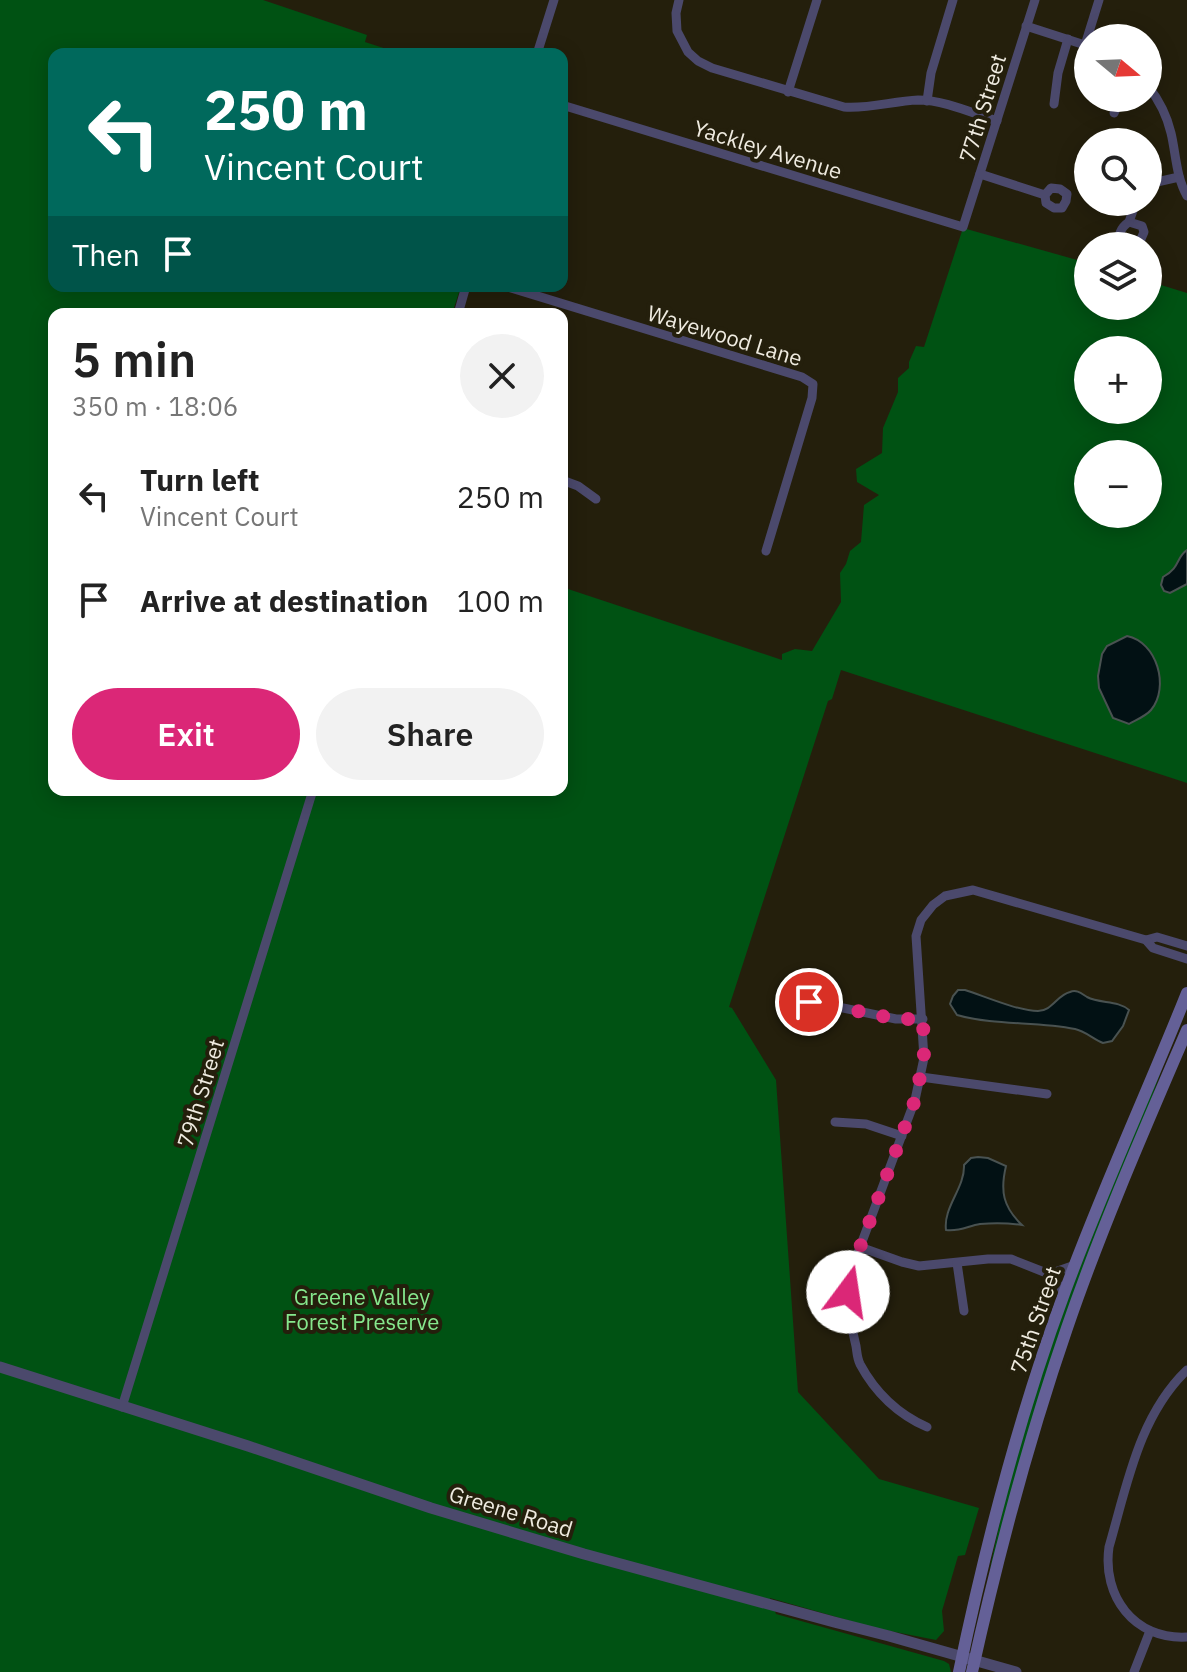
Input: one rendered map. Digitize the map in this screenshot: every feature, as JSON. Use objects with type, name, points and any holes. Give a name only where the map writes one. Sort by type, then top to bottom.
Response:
[{"type":"main road","name":"75th Street","points":[[959,1672],[990,1532],[1031,1391],[1104,1190],[1187,993]]},
{"type":"main road","name":"75th Street","points":[[974,1666],[1006,1527],[1067,1327],[1117,1194],[1187,1030]]},
{"type":"street","points":[[539,48],[554,0]]},
{"type":"street","points":[[679,0],[677,31],[682,44],[692,57],[712,68],[831,105],[853,108],[927,101],[997,121]]},
{"type":"street","points":[[788,92],[817,0]]},
{"type":"street","points":[[927,101],[931,73],[953,0]]},
{"type":"street","name":"77th Street","points":[[963,227],[1035,0]]},
{"type":"street","points":[[1092,24],[1099,0]]},
{"type":"street","points":[[1026,26],[1074,41]]},
{"type":"street","points":[[1054,104],[1058,73],[1068,39]]},
{"type":"street","name":"Yackley Avenue","points":[[568,107],[963,227]]},
{"type":"street","points":[[1162,110],[1187,196]]},
{"type":"street","points":[[980,174],[1045,195]]},
{"type":"street","points":[[1162,181],[1179,177]]},
{"type":"street","points":[[1129,222],[1131,216]]},
{"type":"street","points":[[1120,232],[1123,225],[1129,222],[1142,226],[1144,232]]},
{"type":"street","name":"Wayewood Lane","points":[[525,292],[802,377],[813,384],[812,398],[766,551]]},
{"type":"street","points":[[568,482],[596,499]]},
{"type":"street","name":"79th Street","points":[[122,1407],[311,796]]},
{"type":"street","points":[[927,1427],[911,1420],[886,1400],[858,1361],[848,1303],[851,1274],[921,1077],[923,1019],[916,936],[926,913],[945,896],[973,890],[1146,940],[1157,937],[1187,946]]},
{"type":"street","points":[[1146,940],[1153,948],[1187,959]]},
{"type":"street","points":[[799,1005],[819,1003],[896,1019],[923,1019]]},
{"type":"street","points":[[921,1077],[1047,1094]]},
{"type":"street","points":[[835,1122],[866,1124],[902,1136]]},
{"type":"street","points":[[860,1247],[908,1264],[929,1266],[1011,1259],[1049,1274],[1065,1293]]},
{"type":"street","points":[[957,1263],[964,1311]]},
{"type":"street","points":[[1049,1274],[1075,1265]]},
{"type":"street","name":"Greene Road","points":[[0,1367],[431,1508],[962,1656],[974,1666],[1016,1672]]},
{"type":"street","points":[[1187,1370],[1162,1399],[1144,1433],[1107,1558],[1109,1578],[1117,1599],[1131,1618],[1150,1631],[1187,1637]]},
{"type":"street","points":[[1134,1672],[1150,1631]]},
{"type":"green space","name":"Greene Valley Forest Preserve","points":[[0,0],[263,0],[367,35],[365,42],[384,48],[48,48],[48,292],[459,292],[454,308],[48,308],[48,796],[568,796],[568,589],[782,660],[782,654],[795,649],[812,651],[841,602],[840,573],[850,551],[861,542],[864,505],[879,495],[857,482],[856,469],[882,453],[883,428],[898,392],[898,378],[909,368],[916,346],[924,347],[963,228],[1074,259],[1074,320],[1162,320],[1162,285],[1187,293],[1187,783],[841,670],[832,699],[828,701],[729,1007],[776,1080],[798,1392],[879,1479],[979,1508],[965,1555],[958,1556],[942,1611],[944,1631],[936,1640],[875,1628],[770,1598],[776,1614],[949,1664],[951,1672],[0,1672]]},
{"type":"green space","points":[[1163,1065],[990,1569],[1004,1504],[1041,1376],[1086,1250]]},
{"type":"shaded area","points":[[1187,550],[1187,584],[1170,593],[1164,591],[1161,585],[1163,577],[1173,570]]},
{"type":"shaded area","points":[[1127,636],[1146,647],[1153,656],[1160,678],[1157,700],[1151,710],[1129,724],[1113,718],[1099,688],[1098,676],[1102,654],[1107,646]]},
{"type":"shaded area","points":[[958,990],[1038,1011],[1075,991],[1129,1010],[1123,1026],[1112,1041],[1103,1043],[1075,1029],[986,1021],[957,1015],[950,1004]]},
{"type":"shaded area","points":[[978,1157],[1006,1166],[1003,1183],[1005,1198],[1022,1225],[980,1224],[946,1230],[948,1213],[961,1182],[964,1165],[971,1158]]},
{"type":"route","points":[[809,1002],[896,1019],[923,1019],[924,1058],[915,1100],[853,1266],[848,1292]]}]
